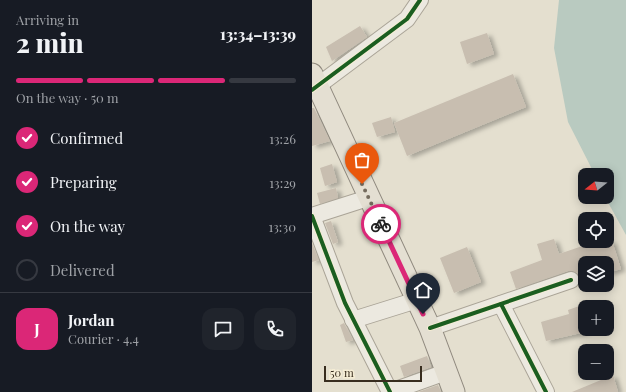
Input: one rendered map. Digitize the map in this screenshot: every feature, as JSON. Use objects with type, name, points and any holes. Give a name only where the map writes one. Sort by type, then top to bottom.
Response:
[{"type":"main road","points":[[314,83],[430,328],[454,392]]},
{"type":"street","points":[[314,83],[407,19],[420,0]]},
{"type":"street","points":[[368,198],[312,216],[345,303],[390,392],[446,372]]},
{"type":"street","points":[[430,328],[571,280]]},
{"type":"street","points":[[353,320],[417,300]]},
{"type":"street","points":[[501,304],[546,392]]},
{"type":"shaded area","points":[[559,0],[626,0],[626,235],[609,204],[614,204],[614,168],[591,168],[568,122],[554,48]]},
{"type":"building","points":[[360,26],[367,37],[332,61],[326,47]]},
{"type":"building","points":[[487,33],[494,54],[467,64],[460,42]]},
{"type":"building","points":[[513,74],[526,107],[407,156],[394,123]]},
{"type":"building","points":[[312,108],[314,108],[330,141],[312,146]]},
{"type":"building","points":[[391,117],[395,132],[377,137],[372,123]]},
{"type":"building","points":[[332,164],[337,182],[325,186],[320,168]]},
{"type":"building","points":[[336,188],[338,198],[320,204],[317,193]]},
{"type":"building","points":[[331,221],[338,242],[333,244],[325,223]]},
{"type":"building","points":[[554,239],[559,254],[578,248],[614,247],[621,269],[614,271],[614,256],[578,256],[578,273],[568,271],[516,289],[510,272],[542,260],[537,244]]},
{"type":"building","points":[[312,243],[319,260],[312,262]]},
{"type":"building","points":[[467,247],[481,282],[454,293],[440,258]]},
{"type":"building","points":[[578,306],[578,334],[546,341],[541,322],[569,314],[568,310]]},
{"type":"building","points":[[344,323],[353,340],[346,342],[340,325]]},
{"type":"building","points":[[427,356],[431,367],[404,377],[400,366]]},
{"type":"building","points":[[614,378],[618,392],[572,392],[601,380],[614,380]]},
{"type":"building","points":[[438,385],[441,392],[418,392]]},
{"type":"cycle path","points":[[312,90],[407,19],[420,0]]},
{"type":"cycle path","points":[[312,216],[345,303],[390,392]]},
{"type":"cycle path","points":[[430,328],[571,280]]},
{"type":"cycle path","points":[[501,304],[546,392]]},
{"type":"way so far","points":[[362,184],[381,224]]},
{"type":"route","points":[[381,224],[423,314]]}]
